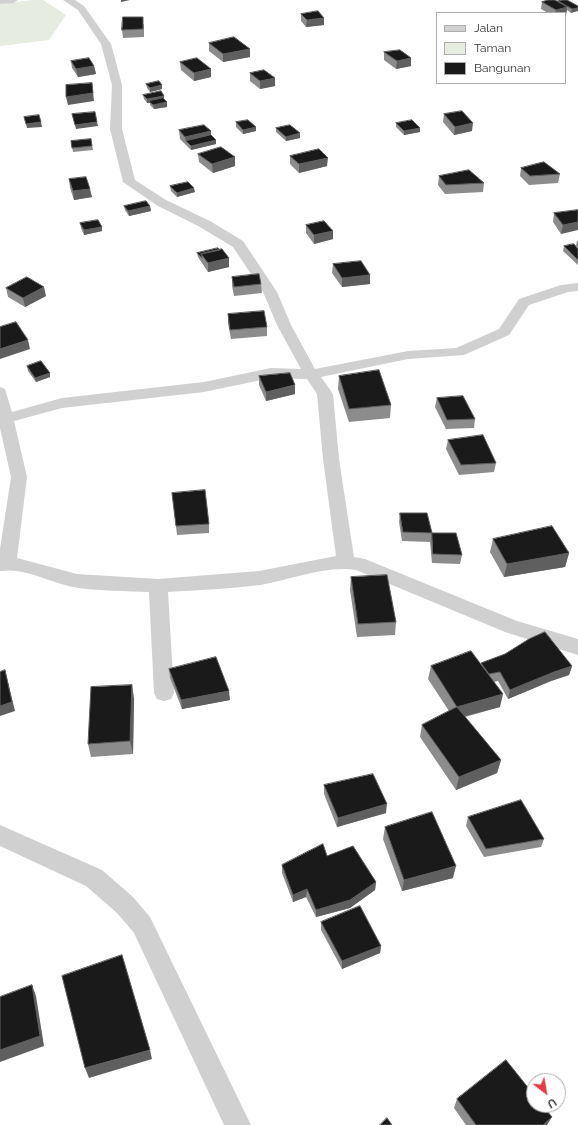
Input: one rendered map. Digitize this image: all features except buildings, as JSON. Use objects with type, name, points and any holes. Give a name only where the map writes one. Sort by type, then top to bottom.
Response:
[{"type":"street","points":[[0,2],[13,0]]},
{"type":"street","points":[[68,0],[81,8],[106,44],[117,85],[116,129],[129,182],[162,203],[205,224],[238,244],[270,292],[284,325],[311,374],[325,394],[331,459],[346,562]]},
{"type":"street","points":[[7,418],[62,403],[204,387],[271,373],[311,374],[408,355],[459,352],[504,332],[524,302],[566,288],[578,287]]},
{"type":"street","points":[[0,392],[19,476],[3,563],[77,581],[158,586],[259,578],[327,564],[346,562],[359,564],[512,627],[578,647]]},
{"type":"street","points":[[158,586],[164,693]]},
{"type":"street","points":[[0,834],[94,878],[126,905],[142,925],[238,1125]]},
{"type":"green space","points":[[43,0],[66,15],[49,40],[0,46],[0,4]]}]
